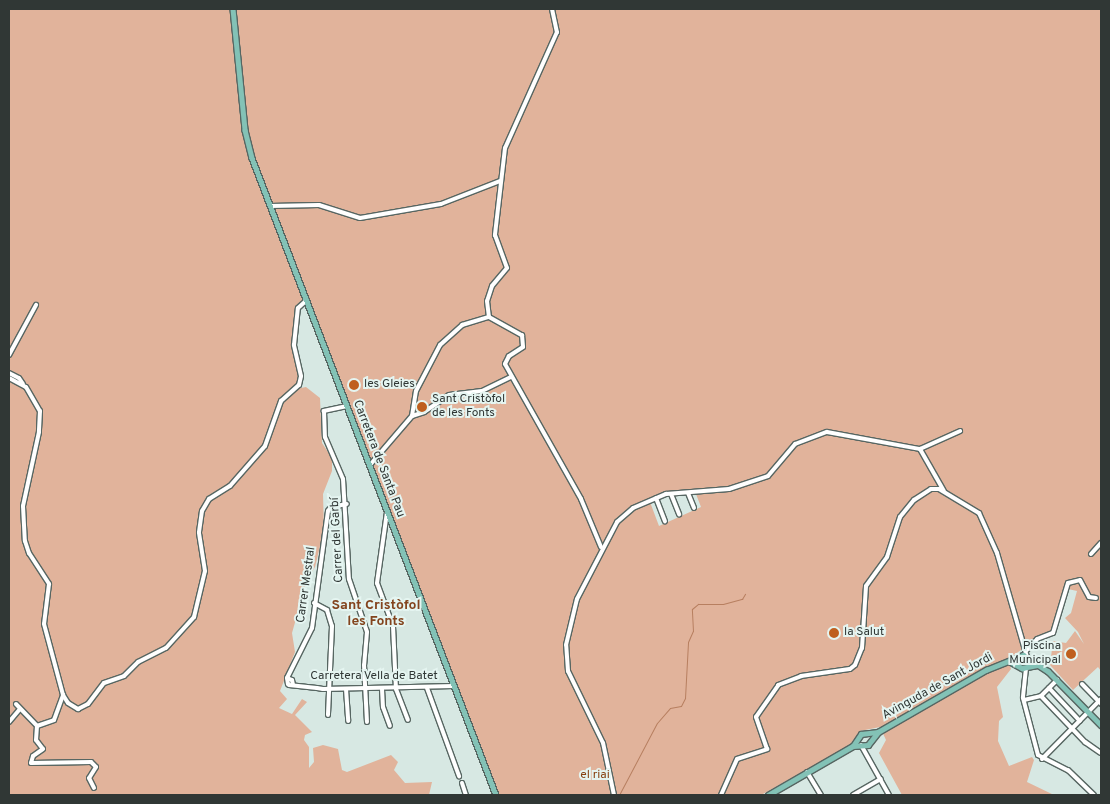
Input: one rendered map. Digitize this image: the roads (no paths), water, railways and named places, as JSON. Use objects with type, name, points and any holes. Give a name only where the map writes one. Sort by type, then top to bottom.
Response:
[{"type":"main road","name":"Carretera de Santa Pau","points":[[232,9],[245,130],[270,206],[496,795]]},
{"type":"main road","points":[[1017,664],[1019,657],[1028,656]]},
{"type":"main road","points":[[1028,656],[1058,680],[1101,726]]},
{"type":"main road","points":[[1028,656],[1027,667],[1037,665]]},
{"type":"main road","name":"Avinguda de Sant Jordi","points":[[860,743],[861,734],[878,732],[986,670],[1019,657]]},
{"type":"main road","name":"Avinguda de Sant Jordi","points":[[1008,662],[1027,667]]},
{"type":"main road","name":"Avinguda de Sant Jordi","points":[[870,742],[878,732]]},
{"type":"main road","points":[[768,795],[853,746],[870,742],[868,734]]},
{"type":"street","points":[[489,317],[488,293],[507,268],[495,235],[500,181],[506,144],[557,32],[552,9]]},
{"type":"street","points":[[270,206],[319,205],[360,218],[441,204],[500,181]]},
{"type":"street","points":[[9,374],[19,378],[39,408],[41,419],[23,506],[25,541],[29,553],[49,584],[44,624],[63,695],[72,707],[84,707],[99,687],[128,673],[138,662],[166,648],[189,625],[196,611],[205,571],[199,532],[202,511],[210,499],[230,486],[265,446],[281,401],[301,381],[294,345],[298,308],[306,300]]},
{"type":"street","points":[[9,356],[36,305]]},
{"type":"street","points":[[412,416],[416,391],[440,345],[462,325],[489,317],[519,332],[523,338],[521,350],[505,359],[511,377],[581,500],[601,549]]},
{"type":"street","points":[[370,465],[412,416],[424,412],[449,395],[482,391],[511,377]]},
{"type":"street","points":[[9,378],[23,384]]},
{"type":"street","name":"Carrer del Garbí","points":[[347,406],[324,411],[325,440],[339,467],[346,504],[349,579],[367,635],[364,689],[367,722]]},
{"type":"street","points":[[614,795],[604,743],[568,671],[566,645],[577,599],[601,549],[617,522],[633,508],[656,498],[671,494],[736,488],[763,478],[770,474],[795,444],[827,432],[920,449],[960,431]]},
{"type":"street","points":[[920,449],[946,493]]},
{"type":"street","points":[[721,795],[737,759],[767,749],[756,717],[778,686],[801,676],[853,668],[862,648],[866,586],[887,557],[900,517],[922,494],[939,489],[979,513],[997,553],[1028,656]]},
{"type":"street","points":[[688,493],[694,508]]},
{"type":"street","points":[[671,494],[679,514]]},
{"type":"street","points":[[656,498],[666,521]]},
{"type":"street","name":"Carrer Mestral","points":[[287,678],[310,632],[327,513],[331,507],[346,504]]},
{"type":"street","points":[[387,512],[377,578],[394,631],[396,689],[408,720]]},
{"type":"street","points":[[1091,554],[1101,543]]},
{"type":"street","points":[[1024,644],[1031,644],[1053,633],[1068,583],[1080,580],[1089,597],[1096,598]]},
{"type":"street","points":[[314,603],[324,607],[331,621],[327,689],[328,715]]},
{"type":"street","points":[[1019,657],[1024,644]]},
{"type":"street","points":[[1028,656],[1031,644]]},
{"type":"street","points":[[1027,667],[1024,700],[1036,752],[1042,759],[1068,770],[1094,795]]},
{"type":"street","name":"Carretera Vella de Batet","points":[[287,678],[287,684],[327,689],[396,689],[454,686]]},
{"type":"street","points":[[1024,700],[1041,696],[1058,680]]},
{"type":"street","points":[[1042,759],[1100,702],[1082,684]]},
{"type":"street","points":[[427,688],[459,776]]},
{"type":"street","points":[[1049,688],[1080,721]]},
{"type":"street","points":[[346,689],[348,721]]},
{"type":"street","points":[[382,689],[383,707],[390,726]]},
{"type":"street","points":[[37,726],[54,720],[63,695]]},
{"type":"street","points":[[1041,696],[1073,728],[1101,752]]},
{"type":"street","points":[[16,704],[37,726],[36,740],[43,749],[33,756],[31,763],[91,762],[96,767],[89,778],[94,788]]},
{"type":"street","points":[[9,722],[20,709]]},
{"type":"street","points":[[868,757],[870,742]]},
{"type":"street","points":[[860,743],[889,795]]},
{"type":"street","points":[[807,772],[821,795]]},
{"type":"street","points":[[853,795],[860,794],[881,779]]},
{"type":"street","points":[[462,783],[466,795]]},
{"type":"waterway","points":[[619,795],[657,723],[670,708],[681,706],[685,698],[688,642],[693,631],[692,609],[698,604],[723,604],[742,599],[745,594]]},
{"type":"place","name":"les Gleies","points":[[354,385]]},
{"type":"place","name":"Sant Cristòfol de les Fonts","points":[[422,407]]},
{"type":"place","name":"la Salut","points":[[834,633]]},
{"type":"place","name":"Piscina Municipal","points":[[1071,654]]},
{"type":"district","name":"Sant Cristòfol les Fonts","points":[[376,614]]},
{"type":"park label","name":"el riai","points":[[595,776]]}]
